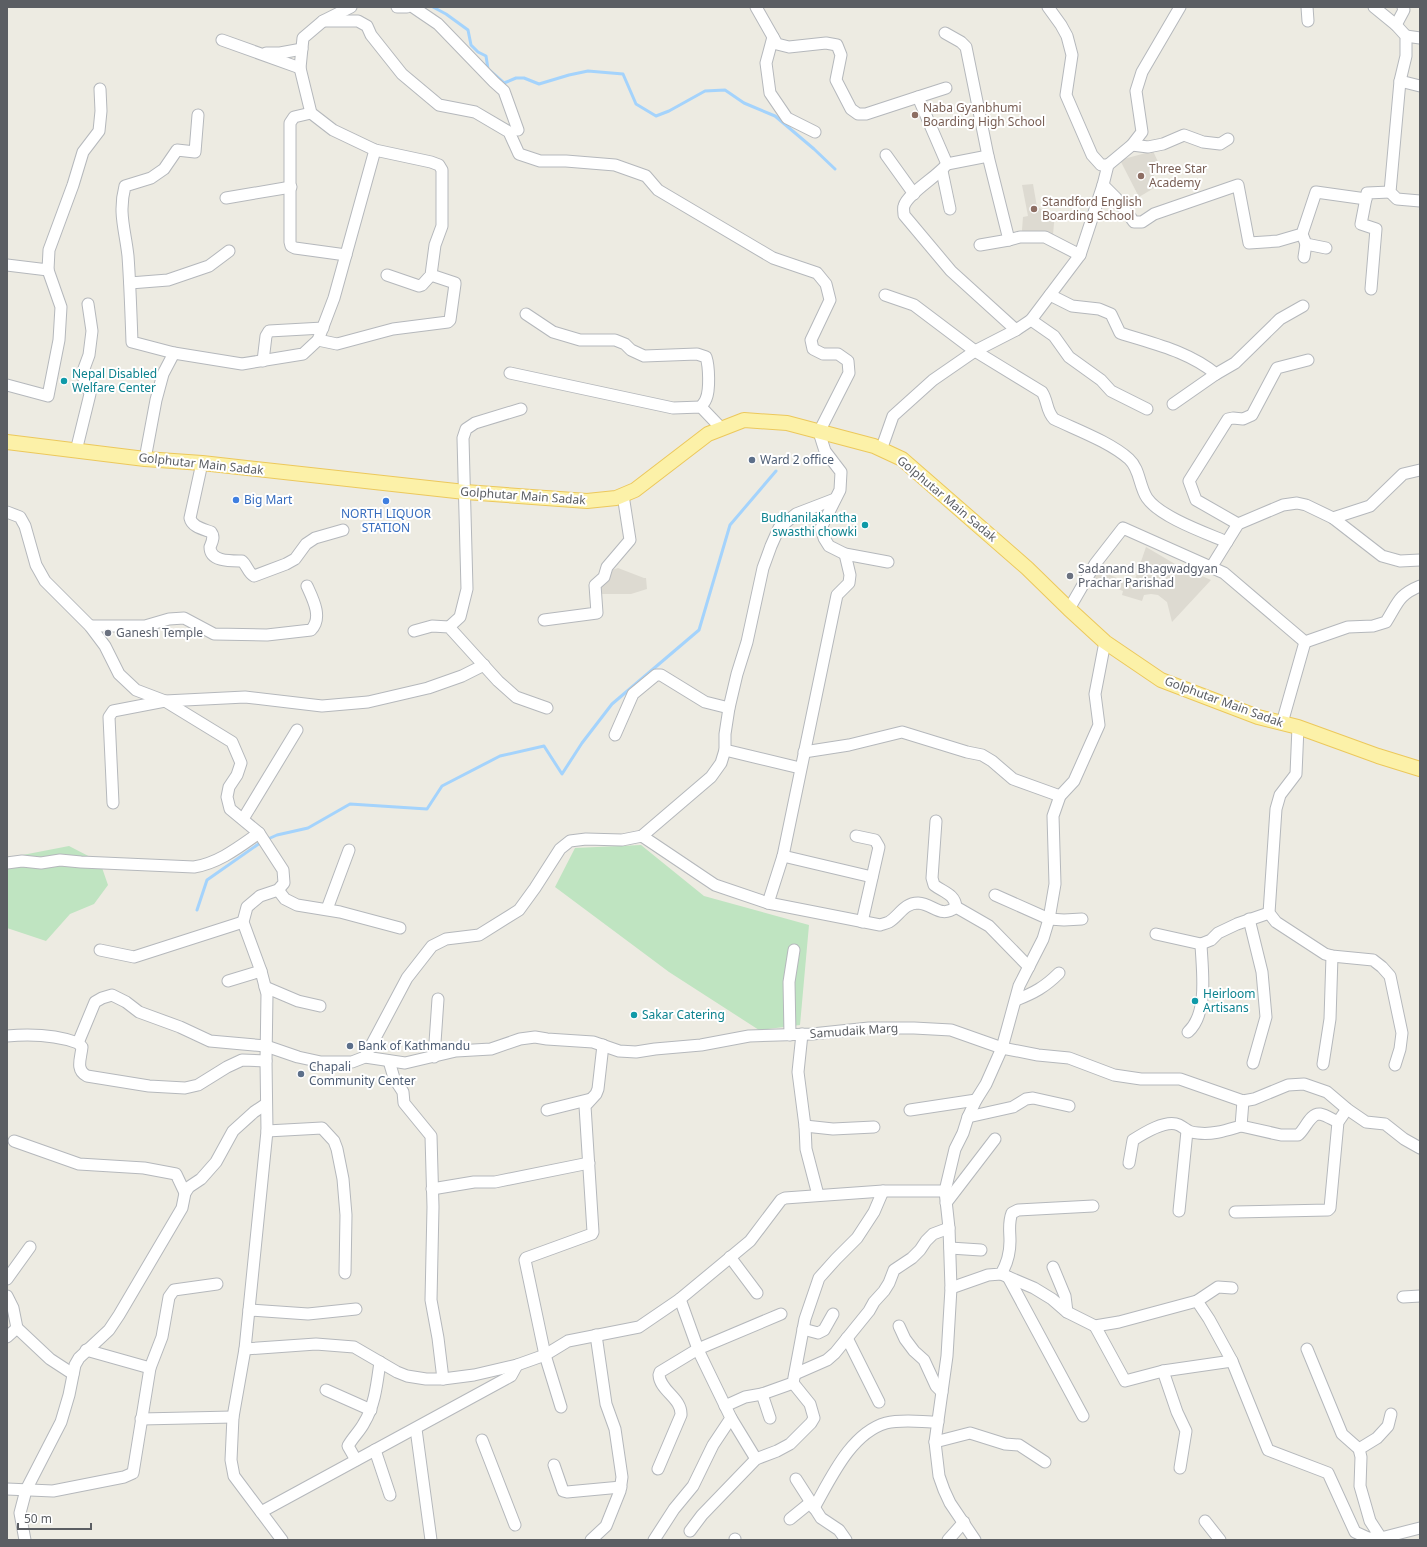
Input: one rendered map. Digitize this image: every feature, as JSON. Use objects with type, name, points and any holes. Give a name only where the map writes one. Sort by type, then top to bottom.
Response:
[{"type":"main road","name":"Golphutar Main Sadak","points":[[7,442],[145,459],[466,492],[587,501],[616,498],[635,490],[708,434],[744,420],[787,423],[874,446],[902,459],[1027,568],[1069,610],[1105,642],[1161,680],[1252,714],[1298,727],[1378,756],[1420,769]]},
{"type":"street","points":[[351,7],[323,21],[303,38],[300,68],[311,113],[333,130],[375,150],[431,162],[439,165],[442,170],[442,226],[435,245],[431,275],[422,285],[419,286],[387,275]]},
{"type":"street","points":[[397,7],[407,7]]},
{"type":"street","points":[[413,7],[438,24],[504,91],[518,130]]},
{"type":"street","points":[[756,7],[777,44],[789,47],[826,43],[837,45],[841,55],[836,80],[852,109],[858,114],[866,114],[946,88]]},
{"type":"street","points":[[1048,7],[1067,36],[1072,55],[1066,94],[1092,155],[1101,165],[1108,165]]},
{"type":"street","points":[[881,450],[893,416],[933,380],[975,351],[1016,330],[1031,320],[1080,255],[1108,165],[1132,144],[1142,132],[1136,91],[1142,72],[1180,7]]},
{"type":"street","points":[[1307,7],[1308,21]]},
{"type":"street","points":[[1374,7],[1396,25],[1406,36],[1420,38]]},
{"type":"street","points":[[1396,25],[1404,10],[1403,7]]},
{"type":"street","points":[[323,21],[358,21],[367,26],[371,35],[402,74],[439,105],[475,112],[510,132],[520,154],[540,161],[566,160],[615,165],[646,176],[658,190],[773,258],[817,273],[826,284],[830,300],[811,340],[813,349],[823,354],[838,354],[848,361],[849,373],[819,432],[825,451],[841,472],[840,490],[821,528],[824,538],[829,546],[845,554],[888,562]]},
{"type":"street","points":[[945,33],[966,47],[988,156],[1009,240]]},
{"type":"street","points":[[1406,36],[1406,56],[1400,81],[1390,192],[1396,199],[1420,200]]},
{"type":"street","points":[[773,37],[766,64],[770,93],[787,118],[815,132]]},
{"type":"street","points":[[222,40],[300,68]]},
{"type":"street","points":[[260,54],[280,53],[302,49]]},
{"type":"street","points":[[1400,81],[1420,86]]},
{"type":"street","points":[[7,385],[48,396],[58,340],[61,313],[61,306],[48,270],[49,250],[73,185],[83,152],[99,131],[101,111],[100,89]]},
{"type":"street","points":[[918,97],[945,167],[950,209]]},
{"type":"street","points":[[311,113],[294,117],[290,122],[290,242],[291,246],[295,248],[346,255]]},
{"type":"street","points":[[198,115],[195,152],[177,150],[164,169],[151,178],[125,186],[121,200],[122,218],[128,255],[132,342],[174,353],[242,364],[303,354],[318,340],[334,298],[375,150]]},
{"type":"street","points":[[1132,144],[1148,147],[1163,144],[1184,135],[1203,142],[1220,144],[1228,139]]},
{"type":"street","points":[[886,155],[914,194]]},
{"type":"street","points":[[988,156],[945,167],[908,199],[903,207],[904,215],[951,271],[1016,330]]},
{"type":"street","points":[[1103,185],[1116,198],[1134,222],[1142,222],[1154,214],[1238,185],[1249,243],[1304,239],[1326,248]]},
{"type":"street","points":[[226,198],[291,187]]},
{"type":"street","points":[[1304,256],[1304,239],[1316,192],[1366,199]]},
{"type":"street","points":[[1371,289],[1376,228],[1361,224],[1367,193],[1390,192]]},
{"type":"street","points":[[980,245],[1020,237],[1045,237],[1080,255]]},
{"type":"street","points":[[130,283],[168,280],[209,266],[229,251]]},
{"type":"street","points":[[7,265],[48,270]]},
{"type":"street","points":[[318,340],[337,344],[393,329],[448,322],[450,320],[455,283],[431,275]]},
{"type":"street","points":[[885,295],[914,305],[975,351],[1042,392],[1046,398],[1048,413],[1054,419],[1118,450],[1131,461],[1138,474],[1147,498],[1158,508],[1187,526],[1227,542]]},
{"type":"street","points":[[1050,295],[1072,306],[1099,309],[1111,314],[1120,333],[1170,348],[1202,363],[1216,374]]},
{"type":"street","points":[[76,450],[90,394],[82,374],[89,355],[92,331],[88,304]]},
{"type":"street","points":[[1173,404],[1235,362],[1280,319],[1303,306]]},
{"type":"street","points":[[526,314],[553,332],[580,340],[615,340],[625,344],[630,350],[644,356],[697,354],[706,357],[708,364],[708,387],[706,398],[701,407]]},
{"type":"street","points":[[1031,320],[1054,336],[1069,357],[1101,380],[1111,391],[1147,409]]},
{"type":"street","points":[[263,361],[266,336],[269,331],[323,328]]},
{"type":"street","points":[[145,459],[156,400],[164,374],[174,353]]},
{"type":"street","points":[[1238,524],[1196,500],[1188,481],[1228,419],[1243,419],[1252,415],[1277,368],[1308,360]]},
{"type":"street","points":[[510,373],[673,408],[701,407],[722,429]]},
{"type":"street","points":[[449,627],[460,617],[467,589],[466,492],[463,438],[466,429],[475,423],[521,409]]},
{"type":"street","points":[[202,464],[190,518],[191,522],[196,527],[213,534],[210,547],[212,555],[221,560],[242,561],[246,565],[250,574],[254,576],[295,559],[306,544],[315,538],[343,530]]},
{"type":"street","points":[[1333,518],[1370,506],[1403,474],[1420,470]]},
{"type":"street","points":[[544,620],[597,613],[595,585],[604,577],[607,567],[630,540],[623,495]]},
{"type":"street","points":[[365,1057],[407,978],[432,946],[446,939],[479,935],[519,910],[560,849],[570,841],[586,839],[622,840],[642,836],[711,777],[721,762],[725,750],[725,734],[729,708],[737,674],[747,642],[763,568],[780,528],[796,514],[835,499]]},
{"type":"street","points":[[1212,566],[1238,524],[1283,505],[1297,503],[1316,508],[1333,518],[1382,556],[1400,561],[1420,560]]},
{"type":"street","points":[[7,512],[20,517],[25,526],[36,565],[45,581],[90,626],[105,646],[119,674],[136,690],[165,702],[232,742],[241,763],[237,774],[229,787],[227,797],[230,809],[259,833],[283,870],[284,883],[278,890],[260,896],[247,907],[243,922],[261,971],[267,994],[267,1131],[245,1349],[233,1417],[231,1460],[234,1476],[282,1540]]},
{"type":"street","points":[[1069,610],[1095,564],[1123,528],[1224,572],[1305,642]]},
{"type":"street","points":[[768,903],[783,856],[837,595],[849,583],[850,575],[845,554]]},
{"type":"street","points":[[90,626],[145,626],[169,619],[184,618],[214,634],[267,635],[311,630],[316,625],[317,616],[315,604],[307,586]]},
{"type":"street","points":[[1305,642],[1348,628],[1373,626],[1386,622],[1399,599],[1408,591],[1420,586]]},
{"type":"street","points":[[414,631],[432,626],[449,627],[498,681],[516,697],[547,708]]},
{"type":"street","points":[[975,1540],[950,1503],[944,1490],[939,1476],[935,1442],[947,1356],[951,1288],[949,1228],[945,1191],[955,1149],[968,1117],[986,1084],[1002,1048],[1020,986],[1043,939],[1049,919],[1055,884],[1053,816],[1060,796],[1074,781],[1099,725],[1095,694],[1105,642]]},
{"type":"street","points":[[1282,723],[1305,642]]},
{"type":"street","points":[[114,803],[109,717],[113,711],[165,702],[245,697],[322,706],[368,702],[428,688],[462,676],[484,665]]},
{"type":"street","points":[[615,735],[633,694],[656,675],[661,675],[705,702],[729,708]]},
{"type":"street","points":[[1298,727],[1296,774],[1280,795],[1276,809],[1269,913],[1276,922],[1325,954],[1373,960],[1390,976],[1402,1033],[1400,1049],[1395,1065]]},
{"type":"street","points":[[243,820],[297,730]]},
{"type":"street","points":[[804,752],[849,745],[902,732],[967,752],[982,755],[1013,778],[1060,796]]},
{"type":"street","points":[[725,750],[800,768]]},
{"type":"street","points":[[936,821],[932,878],[934,885],[951,895],[955,900],[956,907]]},
{"type":"street","points":[[7,863],[22,861],[41,863],[60,860],[194,867],[206,865],[219,860],[259,833]]},
{"type":"street","points":[[642,836],[715,885],[768,903],[880,925],[890,922],[909,904],[924,904],[945,912],[956,907]]},
{"type":"street","points":[[856,836],[875,840],[878,843],[879,853],[862,922]]},
{"type":"street","points":[[327,910],[349,850]]},
{"type":"street","points":[[783,856],[872,877]]},
{"type":"street","points":[[278,890],[285,899],[297,905],[327,910],[400,928]]},
{"type":"street","points":[[995,895],[1049,919],[1082,919]]},
{"type":"street","points":[[956,907],[989,926],[1029,967]]},
{"type":"street","points":[[1156,934],[1201,944],[1215,938],[1218,933],[1249,919],[1269,913]]},
{"type":"street","points":[[1249,919],[1262,972],[1266,1017],[1253,1063]]},
{"type":"street","points":[[100,950],[134,957],[243,922]]},
{"type":"street","points":[[1188,1032],[1194,1023],[1203,1000],[1201,944]]},
{"type":"street","points":[[790,1035],[789,982],[794,950]]},
{"type":"street","points":[[1323,1064],[1330,1019],[1332,956]]},
{"type":"street","points":[[228,981],[261,971]]},
{"type":"street","points":[[1016,1000],[1038,991],[1059,973]]},
{"type":"street","points":[[265,987],[298,1001],[320,1006]]},
{"type":"street","name":"Samudaik Marg","points":[[78,1043],[95,1002],[112,995],[126,1002],[139,1012],[180,1027],[210,1041],[266,1046],[298,1057],[321,1062],[352,1062],[365,1057],[405,1063],[456,1051],[491,1049],[520,1039],[535,1037],[547,1040],[592,1042],[619,1051],[636,1052],[701,1045],[749,1036],[790,1035],[869,1028],[914,1028],[951,1030],[1002,1048],[1038,1055],[1069,1058],[1114,1075],[1140,1080],[1180,1079],[1243,1102]]},
{"type":"street","points":[[434,1057],[438,999]]},
{"type":"street","points":[[802,1034],[798,1072],[805,1126],[806,1149],[818,1195]]},
{"type":"street","points":[[7,1036],[41,1036],[78,1043],[82,1047],[79,1069],[81,1073],[86,1076],[149,1086],[185,1088],[198,1085],[227,1066],[242,1060],[266,1061]]},
{"type":"street","points":[[561,1407],[545,1355],[525,1260],[526,1258],[592,1234],[593,1232],[585,1106],[598,1089],[603,1045]]},
{"type":"street","points":[[389,1061],[394,1078],[403,1092],[404,1103],[431,1136],[431,1300],[438,1338],[443,1379]]},
{"type":"street","points":[[1241,1126],[1243,1102],[1288,1085],[1304,1084],[1327,1092],[1347,1109],[1366,1122],[1385,1124],[1404,1139],[1420,1148]]},
{"type":"street","points":[[968,1117],[1013,1107],[1026,1099],[1033,1098],[1069,1106]]},
{"type":"street","points":[[547,1110],[591,1099]]},
{"type":"street","points":[[910,1110],[976,1100]]},
{"type":"street","points":[[25,1540],[20,1513],[26,1490],[61,1422],[69,1395],[75,1365],[86,1350],[109,1330],[120,1315],[182,1208],[185,1193],[189,1187],[201,1180],[216,1162],[233,1131],[254,1112],[266,1104]]},
{"type":"street","points":[[1235,1212],[1328,1210],[1330,1208],[1338,1122],[1347,1109]]},
{"type":"street","points":[[1129,1163],[1133,1140],[1147,1131],[1167,1124],[1178,1125],[1187,1131],[1200,1133],[1214,1133],[1241,1126],[1281,1135],[1298,1136],[1309,1120],[1315,1115],[1320,1114],[1338,1122]]},
{"type":"street","points":[[805,1126],[834,1128],[874,1127]]},
{"type":"street","points":[[267,1131],[322,1128],[334,1141],[337,1148],[346,1215],[345,1273]]},
{"type":"street","points":[[1179,1211],[1187,1131]]},
{"type":"street","points":[[946,1203],[995,1139]]},
{"type":"street","points":[[14,1141],[79,1164],[144,1168],[176,1174],[185,1193]]},
{"type":"street","points":[[432,1189],[474,1182],[495,1182],[589,1163]]},
{"type":"street","points":[[245,1349],[328,1344],[354,1347],[407,1376],[426,1379],[443,1379],[474,1375],[517,1365],[545,1355],[568,1341],[639,1327],[680,1299],[730,1256],[750,1241],[781,1200],[788,1197],[843,1195],[883,1191],[945,1191]]},
{"type":"street","points":[[690,1531],[702,1515],[756,1459],[790,1444],[814,1418],[810,1404],[794,1379],[805,1319],[820,1278],[857,1238],[874,1212],[883,1191]]},
{"type":"street","points":[[1083,1416],[1005,1276],[1009,1254],[1009,1220],[1012,1213],[1018,1210],[1092,1206]]},
{"type":"street","points":[[725,1406],[745,1397],[762,1394],[794,1379],[827,1360],[835,1353],[884,1291],[889,1284],[894,1270],[912,1258],[933,1234],[949,1228]]},
{"type":"street","points":[[7,1279],[30,1247]]},
{"type":"street","points":[[950,1248],[981,1250]]},
{"type":"street","points":[[730,1256],[757,1293]]},
{"type":"street","points":[[1053,1267],[1066,1296],[1067,1312]]},
{"type":"street","points":[[951,1288],[988,1275],[1005,1276],[1034,1288],[1052,1299],[1067,1312],[1095,1326],[1125,1381],[1163,1371],[1232,1361]]},
{"type":"street","points":[[7,1489],[53,1491],[124,1477],[133,1473],[150,1368],[162,1337],[169,1297],[174,1290],[217,1284]]},
{"type":"street","points":[[1095,1326],[1119,1322],[1197,1301],[1218,1287],[1232,1288]]},
{"type":"street","points":[[7,1296],[10,1299],[13,1308],[17,1328],[50,1359],[73,1374]]},
{"type":"street","points":[[1403,1297],[1420,1296]]},
{"type":"street","points":[[680,1299],[698,1349],[725,1406],[756,1459]]},
{"type":"street","points":[[1197,1301],[1209,1319],[1232,1361],[1268,1450],[1328,1474],[1355,1532],[1368,1538],[1380,1539],[1420,1528]]},
{"type":"street","points":[[249,1310],[308,1314],[356,1309]]},
{"type":"street","points":[[658,1469],[682,1415],[680,1405],[661,1383],[659,1375],[698,1349],[781,1314]]},
{"type":"street","points":[[803,1329],[818,1333],[824,1330],[833,1314]]},
{"type":"street","points":[[899,1326],[905,1339],[914,1351],[924,1360],[936,1386],[942,1392]]},
{"type":"street","points":[[7,1337],[17,1328]]},
{"type":"street","points":[[591,1540],[606,1526],[621,1487],[622,1477],[615,1429],[606,1404],[596,1335]]},
{"type":"street","points":[[847,1338],[879,1402]]},
{"type":"street","points":[[86,1350],[150,1368]]},
{"type":"street","points":[[1307,1350],[1342,1434],[1359,1449],[1360,1486],[1370,1521],[1380,1539]]},
{"type":"street","points":[[356,1460],[348,1446],[352,1438],[364,1424],[371,1410],[380,1362]]},
{"type":"street","points":[[261,1512],[511,1376],[517,1365]]},
{"type":"street","points":[[1163,1371],[1177,1412],[1186,1431],[1180,1468]]},
{"type":"street","points":[[326,1390],[371,1410]]},
{"type":"street","points":[[762,1394],[770,1418]]},
{"type":"street","points":[[1359,1449],[1378,1438],[1388,1426],[1391,1414]]},
{"type":"street","points":[[141,1420],[233,1417]]},
{"type":"street","points":[[654,1540],[674,1510],[693,1486],[712,1445],[731,1418]]},
{"type":"street","points":[[790,1519],[813,1505],[851,1447],[866,1433],[886,1423],[938,1422]]},
{"type":"street","points":[[416,1429],[431,1540]]},
{"type":"street","points":[[935,1442],[970,1433],[1005,1444],[1019,1445],[1046,1462]]},
{"type":"street","points":[[482,1440],[515,1525]]},
{"type":"street","points":[[375,1450],[390,1495]]},
{"type":"street","points":[[554,1465],[563,1491],[567,1492],[621,1487]]},
{"type":"street","points":[[796,1479],[821,1518],[839,1530],[846,1540]]},
{"type":"street","points":[[1204,1521],[1220,1540]]},
{"type":"street","points":[[948,1540],[964,1522]]},
{"type":"shaded area","name":"Three Star Academy","points":[[1153,151],[1159,164],[1159,171],[1154,171],[1154,188],[1139,197],[1120,160]]},
{"type":"shaded area","name":"Standford English Boarding School","points":[[1033,184],[1037,207],[1048,212],[1055,212],[1053,235],[1023,233],[1023,217],[1028,216],[1022,185]]},
{"type":"shaded area","points":[[1146,547],[1175,564],[1211,580],[1172,622],[1167,602],[1158,595],[1144,595],[1142,601],[1122,595],[1123,591],[1090,578],[1094,568],[1133,585]]},
{"type":"shaded area","points":[[618,568],[646,578],[647,589],[631,594],[601,594],[598,581],[612,570]]},
{"type":"green space","points":[[641,845],[704,896],[809,925],[800,1025],[759,1030],[669,972],[555,887],[575,848]]},
{"type":"green space","points":[[69,846],[100,862],[108,885],[94,904],[70,914],[46,941],[7,928],[7,858]]},
{"type":"waterway","points":[[433,7],[446,14],[468,30],[471,45],[478,52],[486,56],[488,69],[504,83],[516,78],[524,78],[539,84],[588,71],[623,74],[636,104],[656,116],[669,111],[705,91],[725,90],[744,103],[775,116],[835,169]]},
{"type":"waterway","points":[[268,839],[277,835],[308,828],[350,804],[427,809],[442,786],[500,756],[544,746],[562,774],[582,743],[612,704],[699,630],[730,525],[776,471]]},
{"type":"waterway","points":[[197,910],[207,880],[260,843]]},
{"type":"place","name":"Naba Gyanbhumi Boarding High School","points":[[915,115]]},
{"type":"place","name":"Three Star Academy","points":[[1141,176]]},
{"type":"place","name":"Standford English Boarding School","points":[[1034,209]]},
{"type":"place","name":"Nepal Disabled Welfare Center","points":[[64,381]]},
{"type":"place","name":"Ward 2 office","points":[[752,460]]},
{"type":"place","name":"Big Mart","points":[[236,500]]},
{"type":"place","name":"NORTH LIQUOR STATION","points":[[386,501]]},
{"type":"place","name":"Budhanilakantha swasthi chowki","points":[[865,525]]},
{"type":"place","name":"Sadanand Bhagwadgyan Prachar Parishad","points":[[1070,576]]},
{"type":"place","name":"Ganesh Temple","points":[[108,633]]},
{"type":"place","name":"Heirloom Artisans","points":[[1195,1001]]},
{"type":"place","name":"Sakar Catering","points":[[634,1015]]},
{"type":"place","name":"Bank of Kathmandu","points":[[350,1046]]},
{"type":"place","name":"Chapali Community Center","points":[[301,1074]]}]
